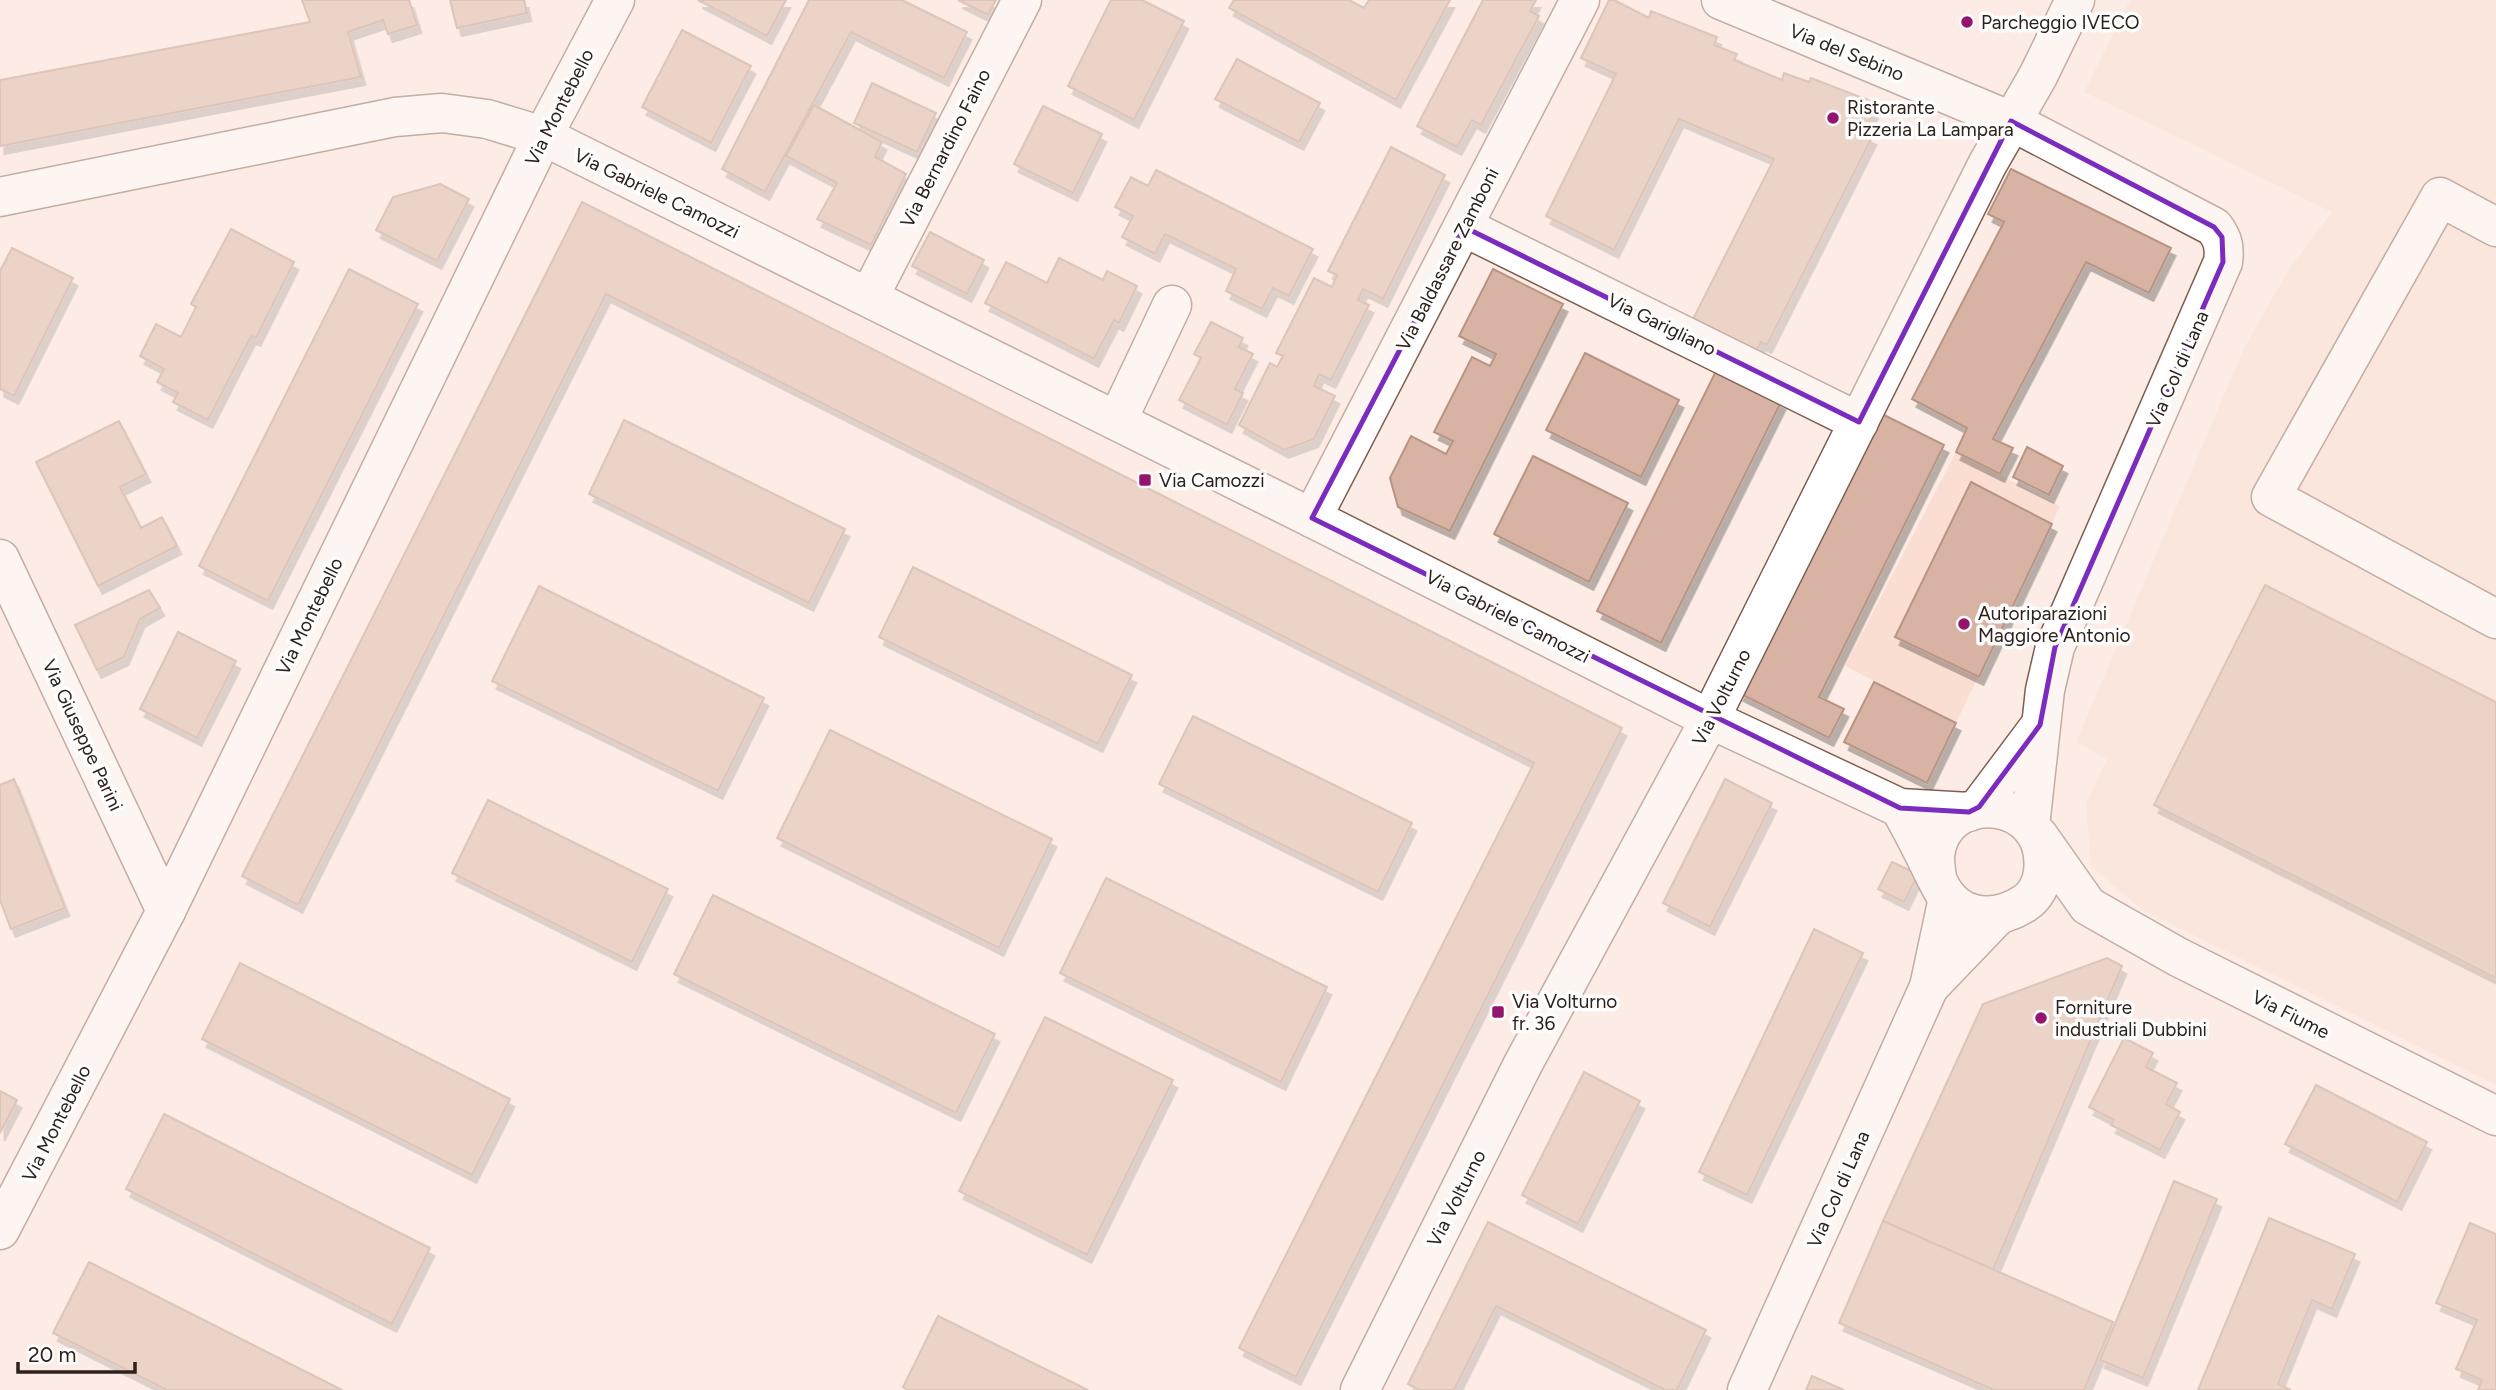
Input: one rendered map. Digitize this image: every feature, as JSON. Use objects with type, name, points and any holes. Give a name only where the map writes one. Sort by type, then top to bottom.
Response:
[{"type":"street","name":"Via Montebello","points":[[0,1230],[166,911],[543,136],[615,0]]},
{"type":"street","name":"Via Bernardino Faino","points":[[869,297],[1022,0]]},
{"type":"street","name":"Via Baldassare Zamboni","points":[[1312,518],[1580,0]]},
{"type":"street","name":"Via del Sebino","points":[[1721,0],[1915,80],[2016,114]]},
{"type":"street","name":"Via Volturno","points":[[1360,1390],[1523,1064],[1710,719],[1987,165],[2075,0]]},
{"type":"street","name":"Via Gabriele Camozzi","points":[[0,197],[395,117],[442,113],[487,119],[543,136],[1710,719],[1900,808],[1974,810]]},
{"type":"street","name":"Via Col di Lana","points":[[2016,114],[2214,227],[2222,237],[2225,250],[2223,262],[2055,647],[2040,725],[2034,830]]},
{"type":"street","points":[[2496,227],[2440,197],[2271,497],[2496,619]]},
{"type":"street","name":"Via Garigliano","points":[[1464,227],[1859,422]]},
{"type":"street","points":[[1117,421],[1172,305]]},
{"type":"street","name":"Via Giuseppe Parini","points":[[0,559],[166,911]]},
{"type":"street","name":"Via Col di Lana","points":[[1974,810],[2040,725]]},
{"type":"street","points":[[1900,808],[1942,888],[1967,912],[1989,917],[2088,906]]},
{"type":"street","points":[[1942,888],[1935,855],[1942,833],[1958,817],[1974,810],[2002,808],[2023,817],[2034,830],[2045,857],[2042,880],[2030,900],[2005,914]]},
{"type":"street","name":"Via Fiume","points":[[2034,830],[2088,906],[2178,957],[2496,1116]]},
{"type":"street","name":"Via Col di Lana","points":[[1747,1390],[1929,987],[1942,888]]},
{"type":"street","name":"Via Col di Lana","points":[[1929,987],[2005,914]]},
{"type":"highlighted area","points":[[2011,121],[2214,227],[2222,237],[2223,262],[2055,647],[2040,725],[1979,807],[1969,812],[1900,808],[1312,518],[1464,227],[1859,422]]},
{"type":"shaded area","points":[[2130,0],[2496,0],[2496,1085],[2141,909],[2091,866],[2086,804],[2107,759],[2076,742],[2245,346],[2289,269],[2332,212],[2084,92]]},
{"type":"shaded area","points":[[1956,452],[2060,506],[1956,723],[1845,666]]},
{"type":"building","points":[[302,0],[409,0],[417,25],[388,34],[383,20],[348,32],[361,77],[0,146],[0,80],[310,22]]},
{"type":"building","points":[[450,0],[524,0],[527,13],[457,28]]},
{"type":"building","points":[[698,0],[786,0],[767,36]]},
{"type":"building","points":[[809,0],[902,0],[967,32],[944,78],[851,32],[765,192],[722,169]]},
{"type":"building","points":[[958,0],[996,0],[988,15]]},
{"type":"building","points":[[1111,0],[1142,0],[1184,21],[1134,120],[1068,86]]},
{"type":"building","points":[[1234,0],[1349,0],[1364,8],[1369,0],[1450,0],[1396,100],[1229,8]]},
{"type":"building","points":[[1483,0],[1536,0],[1530,11],[1539,16],[1481,125],[1472,120],[1457,147],[1417,126]]},
{"type":"building","points":[[1609,0],[1649,18],[1651,11],[1717,37],[1714,45],[1737,54],[1734,60],[1782,80],[1784,73],[1809,82],[1811,78],[1876,103],[1865,134],[1872,137],[1767,345],[1761,342],[1752,359],[1689,327],[1774,159],[1679,119],[1614,250],[1546,216],[1616,74],[1581,58]]},
{"type":"building","points":[[682,30],[751,66],[711,143],[642,107]]},
{"type":"building","points":[[1237,59],[1320,103],[1299,142],[1215,99]]},
{"type":"building","points":[[872,83],[936,113],[917,152],[854,123]]},
{"type":"building","points":[[814,105],[882,142],[875,157],[906,174],[871,245],[817,219],[837,183],[786,156]]},
{"type":"building","points":[[1043,106],[1102,134],[1073,193],[1014,164]]},
{"type":"building","points":[[1391,147],[1445,175],[1383,299],[1363,289],[1358,300],[1369,305],[1331,380],[1319,374],[1314,386],[1335,396],[1314,439],[1284,450],[1239,425],[1270,363],[1277,367],[1283,356],[1276,353],[1314,278],[1332,287],[1337,275],[1328,271]]},
{"type":"building","points":[[2011,169],[2171,248],[2149,293],[2086,262],[1993,439],[2013,448],[2000,474],[1956,452],[1967,428],[1912,399],[2004,222],[1988,214]]},
{"type":"building","points":[[1156,170],[1313,249],[1289,296],[1273,288],[1262,309],[1226,291],[1236,269],[1165,234],[1155,254],[1122,237],[1133,216],[1115,207],[1131,177],[1148,186]]},
{"type":"building","points":[[440,184],[469,199],[437,261],[376,230],[393,197]]},
{"type":"building","points":[[582,202],[1622,728],[1296,1377],[1239,1348],[1534,763],[606,294],[298,905],[242,876]]},
{"type":"building","points":[[231,229],[294,262],[256,338],[251,336],[208,420],[173,402],[178,393],[157,382],[164,369],[140,356],[156,324],[181,337],[196,307],[191,304]]},
{"type":"building","points":[[930,232],[984,260],[967,294],[912,266]]},
{"type":"building","points":[[12,248],[73,278],[14,396],[0,389],[0,271]]},
{"type":"building","points":[[1059,258],[1103,280],[1107,271],[1137,286],[1119,323],[1114,320],[1094,359],[985,303],[1006,262],[1047,283]]},
{"type":"building","points":[[349,269],[418,304],[268,601],[199,566]]},
{"type":"building","points":[[1493,269],[1563,304],[1450,531],[1398,507],[1390,478],[1411,436],[1446,454],[1453,441],[1434,432],[1472,357],[1490,366],[1496,354],[1459,336]]},
{"type":"building","points":[[1211,322],[1243,338],[1239,347],[1253,354],[1235,389],[1243,393],[1227,425],[1179,400],[1201,358],[1194,354]]},
{"type":"building","points":[[1585,353],[1679,400],[1641,477],[1546,430]]},
{"type":"building","points":[[1717,369],[1781,402],[1661,643],[1597,611]]},
{"type":"building","points":[[1882,414],[1944,445],[1819,697],[1844,709],[1829,738],[1739,693]]},
{"type":"building","points":[[624,420],[845,529],[809,603],[589,494]]},
{"type":"building","points":[[119,421],[146,474],[120,487],[141,528],[162,517],[177,546],[98,586],[36,462]]},
{"type":"building","points":[[2027,447],[2063,466],[2049,495],[2013,477]]},
{"type":"building","points":[[1533,456],[1628,503],[1589,582],[1494,534]]},
{"type":"building","points":[[1971,482],[2052,524],[1979,677],[1895,637]]},
{"type":"building","points":[[913,567],[1132,675],[1098,744],[879,637]]},
{"type":"building","points":[[2265,585],[2496,702],[2496,978],[2154,805]]},
{"type":"building","points":[[539,586],[764,698],[718,791],[492,681]]},
{"type":"building","points":[[149,590],[160,608],[140,619],[124,657],[97,670],[75,625]]},
{"type":"building","points":[[178,632],[236,661],[197,738],[140,709]]},
{"type":"building","points":[[1874,682],[1956,723],[1927,783],[1844,742]]},
{"type":"building","points":[[1193,716],[1412,823],[1378,892],[1159,784]]},
{"type":"building","points":[[830,730],[1052,839],[999,948],[777,838]]},
{"type":"building","points":[[14,779],[65,908],[11,929],[0,900],[0,785]]},
{"type":"building","points":[[1725,779],[1772,803],[1710,927],[1663,903]]},
{"type":"building","points":[[488,800],[668,889],[632,962],[452,873]]},
{"type":"building","points":[[1892,862],[1918,874],[1904,902],[1878,889]]},
{"type":"building","points":[[1106,878],[1327,987],[1281,1082],[1060,973]]},
{"type":"building","points":[[713,895],[995,1034],[956,1113],[674,974]]},
{"type":"building","points":[[1814,929],[1863,953],[1747,1195],[1699,1172]]},
{"type":"building","points":[[2107,958],[2122,966],[1993,1270],[1883,1221],[1983,1004]]},
{"type":"building","points":[[240,963],[510,1099],[472,1175],[202,1039]]},
{"type":"building","points":[[1045,1017],[1173,1080],[1087,1255],[959,1191]]},
{"type":"building","points":[[2124,1038],[2153,1053],[2146,1067],[2177,1083],[2166,1104],[2180,1112],[2160,1150],[2111,1125],[2114,1120],[2089,1107]]},
{"type":"building","points":[[1584,1072],[1640,1101],[1578,1224],[1522,1195]]},
{"type":"building","points":[[2316,1085],[2427,1142],[2397,1202],[2285,1144]]},
{"type":"building","points":[[0,1091],[17,1100],[0,1133]]},
{"type":"building","points":[[164,1114],[430,1248],[392,1324],[126,1189]]},
{"type":"building","points":[[2174,1181],[2217,1199],[2143,1378],[2100,1360]]},
{"type":"building","points":[[2269,1218],[2355,1254],[2332,1309],[2312,1300],[2278,1384],[2291,1390],[2198,1390]]},
{"type":"building","points":[[1883,1221],[2113,1322],[2084,1390],[1994,1390],[1839,1323]]},
{"type":"building","points":[[1488,1222],[1706,1330],[1677,1390],[1665,1390],[1496,1306],[1454,1390],[1419,1390],[1408,1384]]},
{"type":"building","points":[[2470,1223],[2496,1234],[2496,1390],[2478,1390],[2482,1380],[2456,1369],[2477,1320],[2436,1303]]},
{"type":"building","points":[[89,1262],[342,1390],[167,1390],[53,1333]]},
{"type":"building","points":[[938,1316],[1088,1390],[908,1390],[903,1387]]},
{"type":"building","points":[[1812,1376],[1844,1390],[1806,1390]]},
{"type":"place","name":"Parcheggio IVECO","points":[[1967,22]]},
{"type":"place","name":"Ristorante Pizzeria La Lampara","points":[[1833,118]]},
{"type":"place","name":"Via Camozzi","points":[[1145,480]]},
{"type":"place","name":"Autoriparazioni Maggiore Antonio","points":[[1964,624]]},
{"type":"place","name":"Via Volturno fr. 36","points":[[1498,1012]]},
{"type":"place","name":"Forniture industriali Dubbini","points":[[2041,1018]]}]
